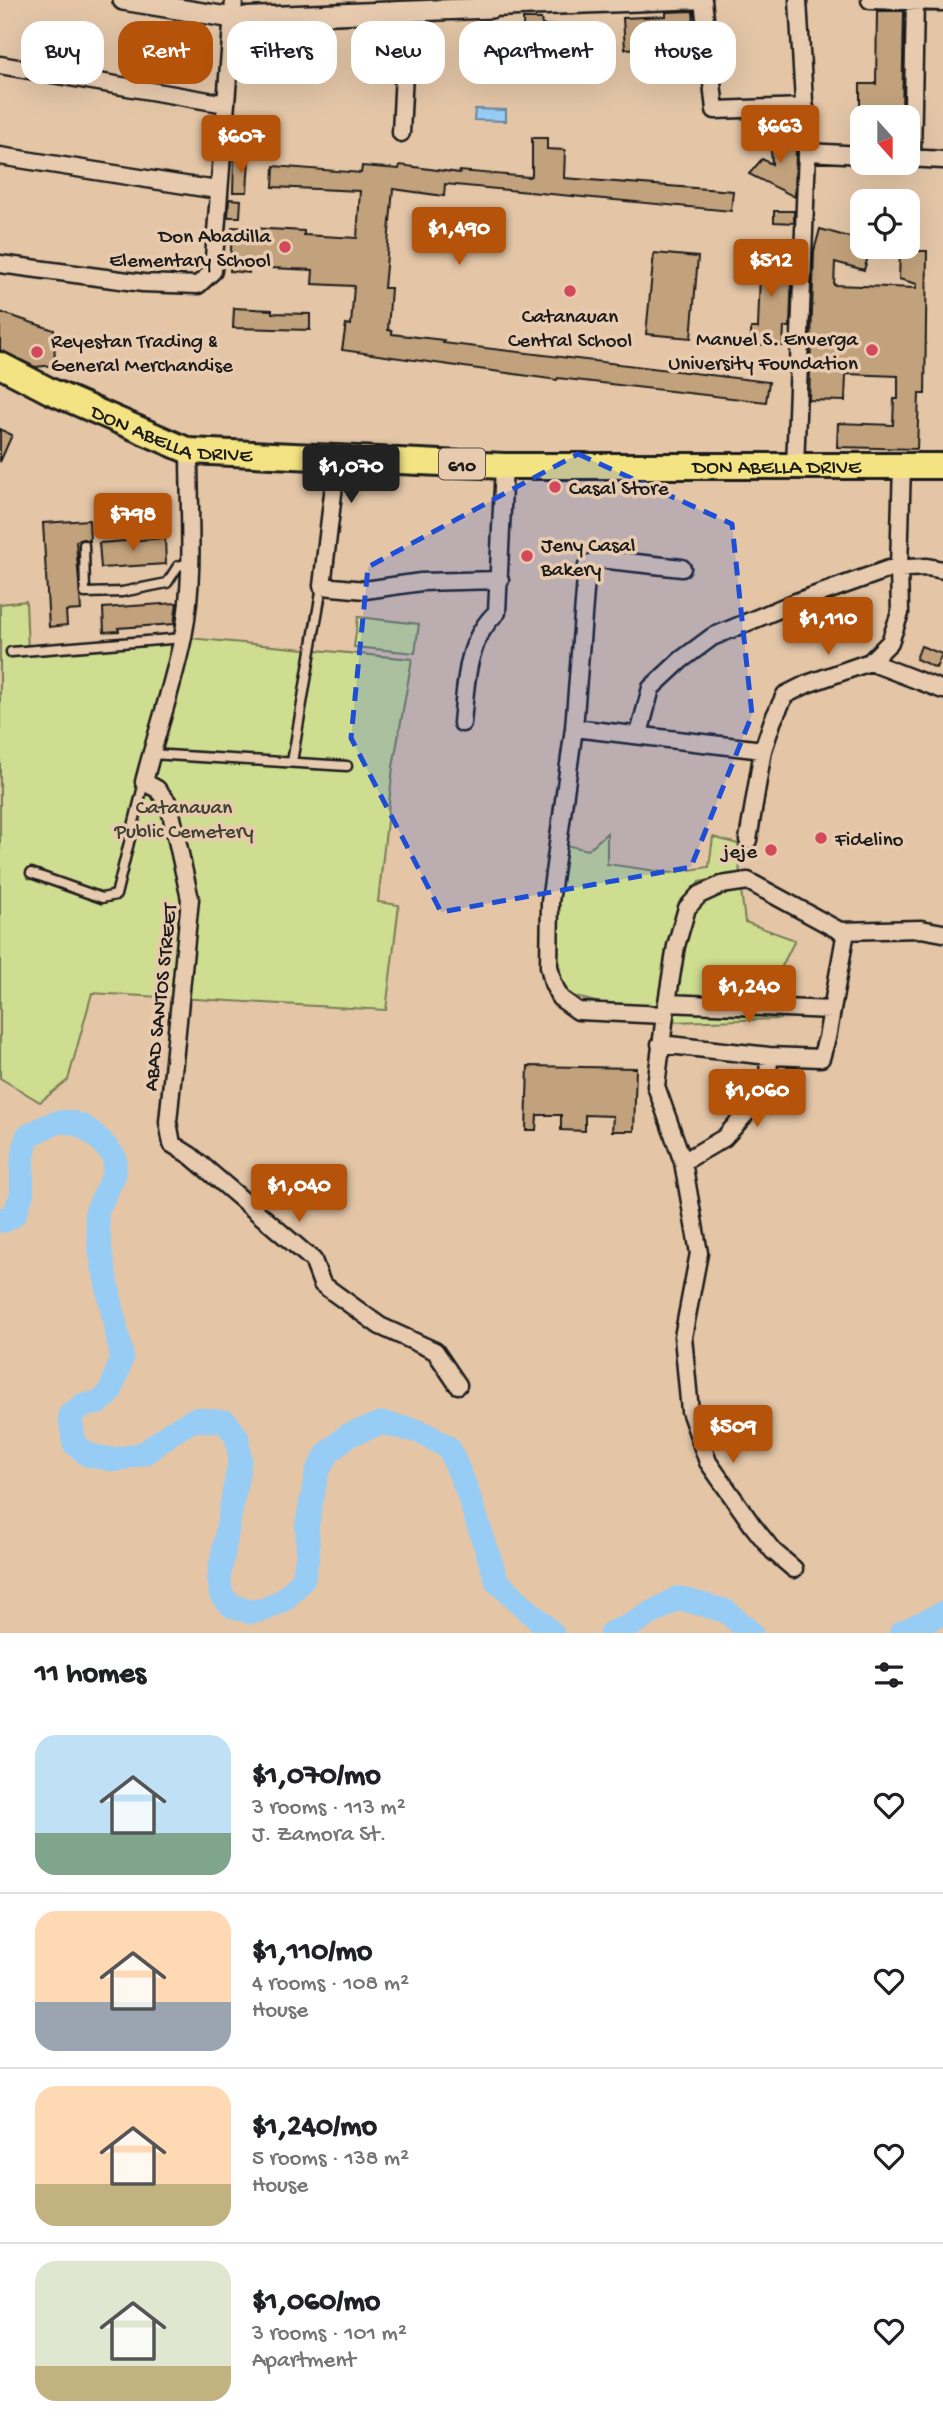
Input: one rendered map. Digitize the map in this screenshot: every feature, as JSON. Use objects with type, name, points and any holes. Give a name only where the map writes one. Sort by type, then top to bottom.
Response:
[{"type":"main road","name":"DON ABELLA DRIVE","points":[[0,365],[50,391],[189,451],[504,466],[943,466]]},
{"type":"street","points":[[123,0],[234,9],[407,12],[491,4],[703,0],[715,110],[805,107]]},
{"type":"street","points":[[795,467],[807,152],[798,0]]},
{"type":"street","points":[[870,0],[943,2]]},
{"type":"street","points":[[912,105],[915,1]]},
{"type":"street","points":[[0,264],[143,283],[198,285],[213,271],[234,9]]},
{"type":"street","points":[[401,133],[407,12]]},
{"type":"street","points":[[0,65],[226,104]]},
{"type":"street","points":[[807,152],[850,154]]},
{"type":"street","points":[[0,156],[218,190]]},
{"type":"street","points":[[920,159],[943,160]]},
{"type":"street","points":[[144,782],[183,638],[191,563],[189,451]]},
{"type":"street","points":[[337,460],[322,586],[365,590],[421,582],[500,580]]},
{"type":"street","points":[[748,840],[763,750],[773,720],[786,695],[807,684],[870,662],[890,642],[900,613],[902,465]]},
{"type":"street","points":[[462,723],[467,668],[477,637],[487,621],[497,612],[504,466]]},
{"type":"street","points":[[682,568],[600,559],[587,566],[574,728],[550,902],[549,966],[553,983],[560,999],[578,1011],[832,1010]]},
{"type":"street","points":[[639,734],[651,688],[681,660],[712,637],[796,602],[899,567],[943,570]]},
{"type":"street","points":[[870,662],[943,690]]},
{"type":"street","points":[[574,728],[763,750]]},
{"type":"street","name":"ABAD SANTOS STREET","points":[[144,782],[158,789],[169,804],[190,899],[168,1122],[172,1144],[191,1156],[313,1260],[322,1284],[380,1326],[435,1351],[458,1385]]},
{"type":"street","points":[[794,1569],[773,1551],[708,1462],[690,1410],[683,1337],[699,1254],[683,1162],[656,1086],[676,946],[688,908],[699,895],[720,885],[748,881],[840,931],[921,929],[943,933]]},
{"type":"street","points":[[660,1044],[769,1056],[821,1058],[846,931]]},
{"type":"street","points":[[683,1162],[724,1138],[760,1098],[768,1080],[769,1056]]},
{"type":"lane","points":[[84,545],[85,593],[122,592],[167,583],[178,566],[191,563]]},
{"type":"lane","points":[[292,762],[322,586]]},
{"type":"lane","points":[[11,652],[183,638]]},
{"type":"lane","points":[[151,754],[347,766]]},
{"type":"lane","points":[[31,873],[102,898],[116,895],[144,782]]},
{"type":"highlighted area","points":[[578,454],[732,524],[752,715],[691,867],[441,912],[351,738],[368,567]]},
{"type":"green space","name":"Catanauan Public Cemetery","points":[[26,601],[28,652],[178,637],[412,659],[393,767],[378,902],[399,905],[386,1010],[92,993],[68,1080],[40,1102],[0,1078],[0,604]]},
{"type":"green space","points":[[358,617],[419,624],[415,653],[354,647]]},
{"type":"green space","points":[[607,833],[607,864],[670,873],[709,867],[713,837],[738,844],[740,875],[699,882],[678,917],[662,1010],[611,1006],[565,994],[553,964],[561,844],[588,850]]},
{"type":"green space","points":[[741,890],[745,922],[795,940],[782,966],[780,1019],[671,1022],[687,908],[711,896]]},
{"type":"water","points":[[475,109],[506,110],[506,121],[474,120]]},
{"type":"building","points":[[693,11],[694,21],[630,21],[630,49],[625,49],[623,18],[666,16],[666,12]]},
{"type":"building","points":[[877,11],[904,11],[902,105],[860,105],[860,84],[876,84]]},
{"type":"building","points":[[523,19],[541,21],[523,21]]},
{"type":"building","points":[[795,135],[795,197],[749,174],[762,159],[772,164],[770,136]]},
{"type":"building","points":[[532,138],[547,138],[547,149],[565,150],[564,178],[733,191],[731,211],[445,184],[444,196],[393,189],[384,288],[391,288],[388,330],[392,331],[392,334],[444,340],[443,343],[769,382],[766,402],[557,380],[342,350],[346,324],[351,325],[354,286],[312,284],[313,270],[249,267],[249,273],[230,271],[232,227],[304,231],[304,235],[357,238],[360,191],[273,187],[274,166],[361,173],[362,166],[399,169],[400,165],[460,173],[529,177],[532,175]]},
{"type":"building","points":[[234,157],[249,158],[247,192],[233,192]]},
{"type":"building","points":[[229,199],[241,200],[240,217],[228,217]]},
{"type":"building","points":[[774,211],[794,211],[794,223],[774,222]]},
{"type":"building","points":[[820,229],[850,237],[850,259],[867,259],[864,270],[835,262],[834,285],[916,288],[917,284],[899,279],[900,259],[920,259],[920,251],[927,251],[925,394],[919,394],[917,449],[837,447],[838,423],[893,425],[894,399],[898,399],[898,376],[846,374],[845,401],[809,400],[814,251]]},
{"type":"building","points":[[654,253],[698,257],[691,338],[646,334]]},
{"type":"building","points":[[746,255],[781,257],[780,268],[792,269],[790,327],[784,327],[783,346],[751,344],[751,328],[758,328],[760,273],[745,272]]},
{"type":"building","points":[[234,308],[310,314],[310,330],[233,328]]},
{"type":"building","name":"Reyestan Trading & General Merchandise","points":[[0,312],[54,330],[55,365],[35,367],[0,350]]},
{"type":"building","points":[[0,429],[12,435],[0,462]]},
{"type":"building","points":[[89,520],[90,541],[76,541],[81,610],[66,611],[67,625],[49,627],[43,523]]},
{"type":"building","points":[[165,538],[166,564],[101,568],[99,543]]},
{"type":"building","points":[[177,603],[174,624],[118,628],[119,631],[104,632],[103,608]]},
{"type":"building","points":[[921,646],[942,654],[936,668],[916,659]]},
{"type":"building","points":[[528,1066],[636,1068],[634,1131],[612,1131],[613,1116],[585,1115],[585,1131],[561,1130],[561,1115],[537,1115],[536,1130],[526,1130]]},
{"type":"waterway","points":[[0,1219],[4,1221],[14,1215],[22,1194],[22,1163],[27,1137],[40,1130],[62,1122],[80,1125],[96,1136],[115,1158],[114,1175],[96,1213],[101,1255],[122,1357],[110,1393],[98,1403],[83,1405],[70,1415],[74,1443],[88,1455],[115,1460],[145,1453],[172,1432],[195,1419],[226,1422],[237,1437],[240,1459],[219,1576],[221,1595],[232,1606],[250,1612],[266,1609],[285,1599],[303,1579],[308,1554],[307,1525],[317,1472],[328,1453],[348,1435],[382,1423],[421,1432],[449,1448],[466,1488],[497,1581],[552,1633]]},
{"type":"waterway","points":[[611,1633],[678,1598],[726,1611],[751,1633]]},
{"type":"waterway","points":[[901,1633],[943,1613]]},
{"type":"place","name":"Don Abadilla Elementary School","points":[[285,247]]},
{"type":"place","name":"Catanauan Central School","points":[[570,291]]},
{"type":"place","name":"Manuel S. Enverga University Foundation","points":[[872,350]]},
{"type":"place","name":"Reyestan Trading & General Merchandise","points":[[37,352]]},
{"type":"place","name":"Casal Store","points":[[555,487]]},
{"type":"place","name":"Jeny Casal Bakery","points":[[527,556]]},
{"type":"place","name":"Fidelino","points":[[821,838]]},
{"type":"place","name":"jeje","points":[[771,850]]}]
